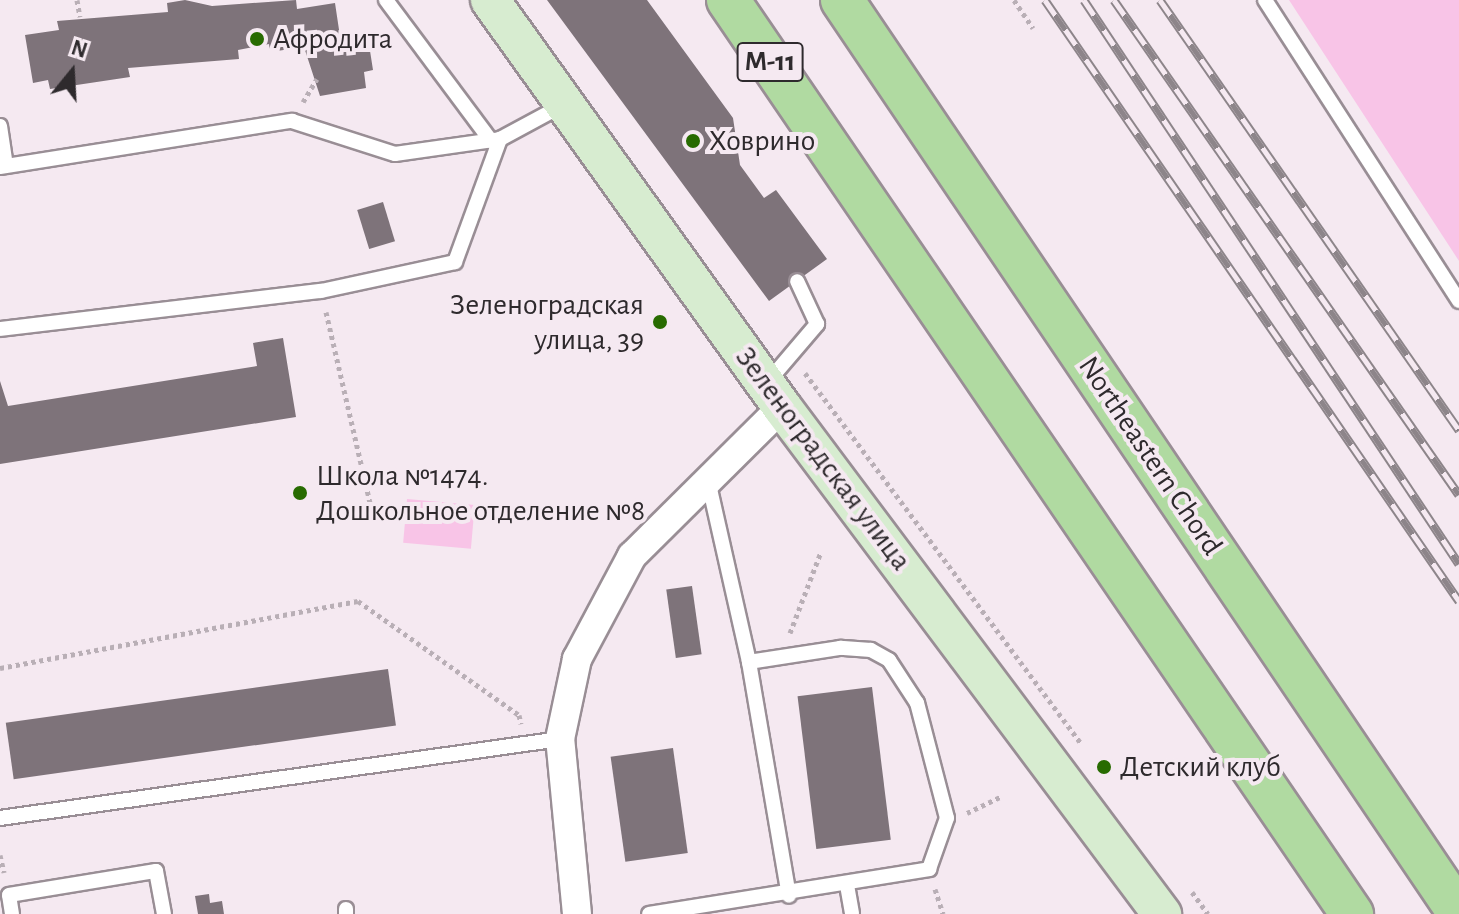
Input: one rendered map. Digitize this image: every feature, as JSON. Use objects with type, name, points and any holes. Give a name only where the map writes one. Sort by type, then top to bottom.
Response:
[{"type":"main road","name":"М-11","points":[[728,0],[1352,914]]},
{"type":"main road","name":"Northeastern Chord","points":[[842,0],[1459,913]]},
{"type":"street","name":"Зеленоградская улица","points":[[490,0],[774,396],[1162,914]]},
{"type":"street","points":[[577,914],[560,739],[577,659],[600,606],[632,556],[708,480],[774,396]]},
{"type":"lane","points":[[386,0],[495,140]]},
{"type":"lane","points":[[1265,0],[1459,301]]},
{"type":"lane","points":[[0,126],[3,167],[292,121],[395,154],[495,140],[565,104]]},
{"type":"lane","points":[[0,329],[321,291],[455,262],[495,140]]},
{"type":"lane","points":[[774,396],[791,355],[817,324],[797,281]]},
{"type":"lane","points":[[708,480],[749,662],[789,896]]},
{"type":"lane","points":[[649,914],[687,912],[789,896],[929,869],[945,824],[917,703],[889,660],[871,650],[840,648],[749,662]]},
{"type":"lane","points":[[0,818],[560,739]]},
{"type":"lane","points":[[12,914],[9,895],[156,871],[164,914]]},
{"type":"lane","points":[[847,885],[852,914]]},
{"type":"path","points":[[77,0],[80,17]]},
{"type":"path","points":[[1014,0],[1033,28]]},
{"type":"path","points":[[321,291],[372,512]]},
{"type":"path","points":[[791,355],[1091,756]]},
{"type":"path","points":[[781,656],[821,552]]},
{"type":"path","points":[[0,668],[358,601],[519,715],[526,743]]},
{"type":"path","points":[[945,824],[1002,796]]},
{"type":"path","points":[[1182,879],[1208,914]]},
{"type":"shaded area","points":[[1289,0],[1459,0],[1459,261]]},
{"type":"shaded area","points":[[407,499],[475,505],[471,549],[403,543]]},
{"type":"building","points":[[185,0],[212,6],[296,0],[297,9],[335,3],[341,43],[368,38],[373,70],[364,72],[366,88],[320,96],[304,47],[270,52],[269,44],[238,50],[239,59],[128,68],[130,77],[50,89],[48,80],[33,83],[25,35],[59,30],[57,21],[168,12],[167,3]]},
{"type":"building","name":"Ховрино","points":[[547,0],[647,0],[733,118],[740,165],[764,198],[776,190],[827,259],[769,301]]},
{"type":"building","points":[[383,202],[395,241],[369,249],[357,210]]},
{"type":"building","points":[[283,338],[296,417],[0,464],[0,381],[8,406],[257,366],[253,343]]},
{"type":"building","points":[[692,586],[702,654],[676,658],[666,590]]},
{"type":"building","points":[[388,669],[396,725],[14,779],[6,723]]},
{"type":"building","points":[[872,687],[891,840],[816,849],[798,696]]},
{"type":"building","points":[[673,748],[688,853],[625,862],[611,757]]},
{"type":"building","points":[[209,894],[210,903],[222,901],[224,914],[198,914],[195,896]]},
{"type":"railway","points":[[1045,0],[1459,601]]},
{"type":"railway","points":[[1084,0],[1459,564]]},
{"type":"railway","points":[[1114,0],[1459,495]]},
{"type":"railway","points":[[1160,0],[1459,430]]},
{"type":"place","name":"Афродита","points":[[257,39]]},
{"type":"place","name":"Ховрино","points":[[693,141]]},
{"type":"place","name":"Зеленоградская улица, 39","points":[[660,322]]},
{"type":"place","name":"Школа №1474. Дошкольное отделение №8","points":[[300,493]]},
{"type":"place","name":"Детский клуб","points":[[1104,767]]}]
